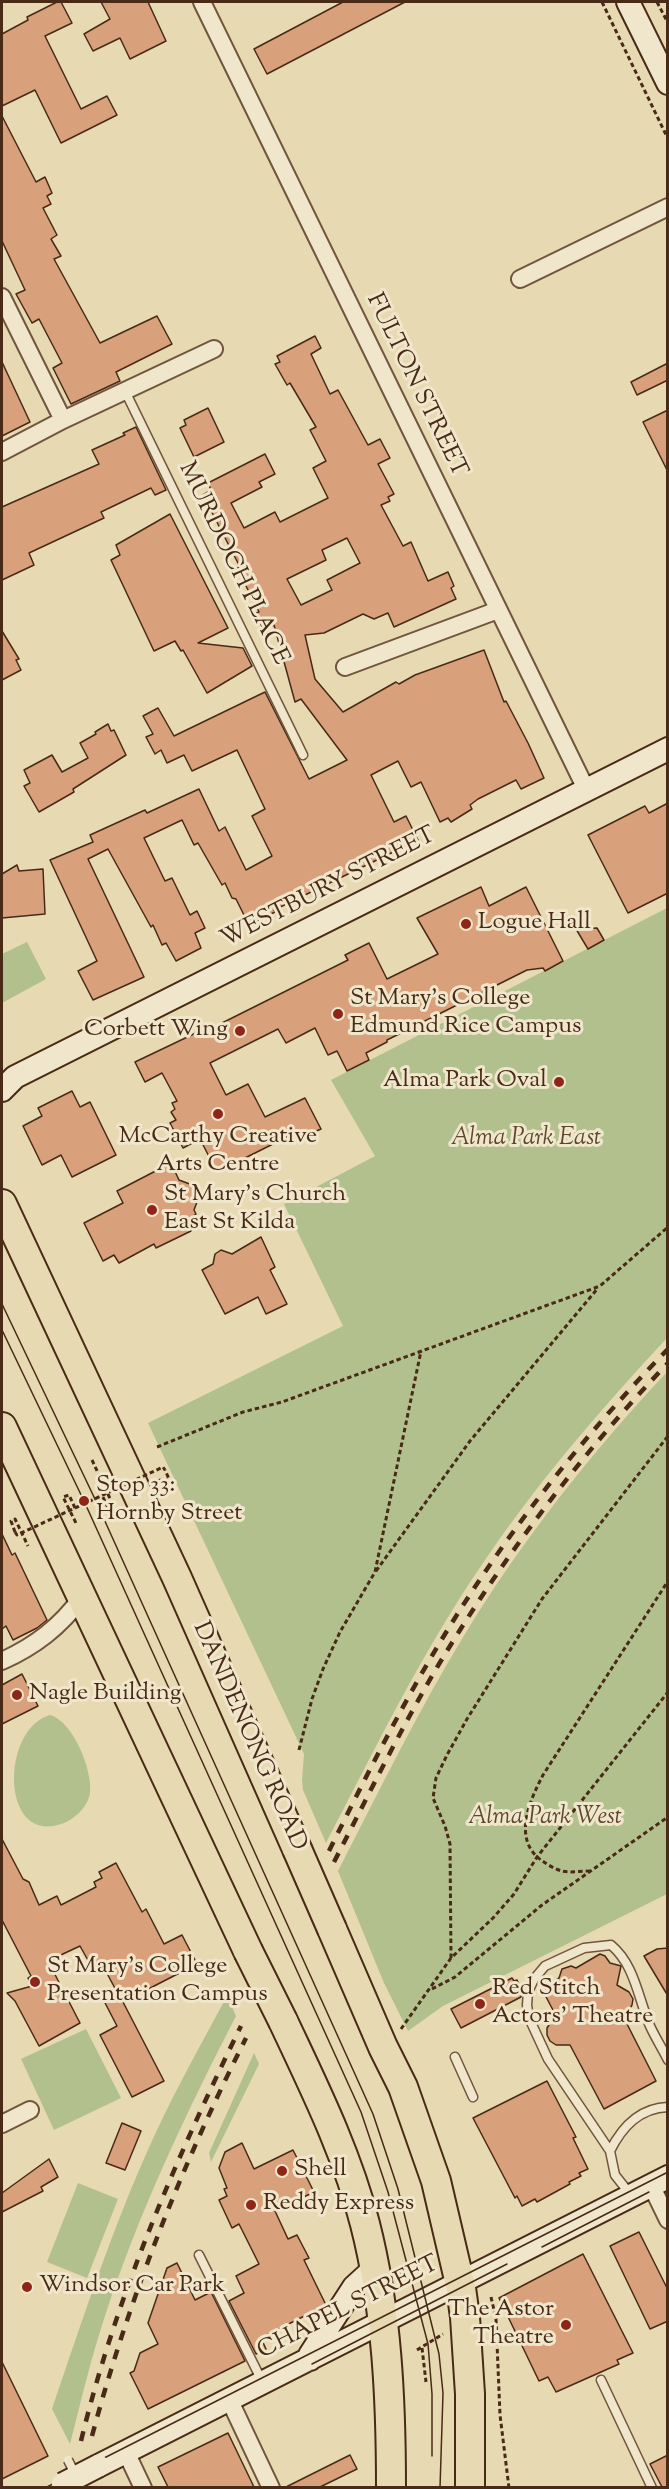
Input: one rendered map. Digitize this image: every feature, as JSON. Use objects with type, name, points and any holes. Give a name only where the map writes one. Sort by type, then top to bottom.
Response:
[{"type":"highway","name":"DANDENONG ROAD","points":[[2,1204],[177,1578],[417,2123],[436,2181],[460,2283],[470,2394],[470,2487]]},
{"type":"highway","points":[[2,1428],[316,2091],[387,2270],[383,2322],[390,2417],[391,2487]]},
{"type":"street","name":"FULTON STREET","points":[[201,2],[587,791]]},
{"type":"street","points":[[628,2],[668,83]]},
{"type":"street","points":[[520,279],[668,207]]},
{"type":"street","points":[[2,297],[63,420]]},
{"type":"street","points":[[2,452],[63,420],[214,349]]},
{"type":"street","points":[[345,667],[498,610]]},
{"type":"street","name":"WESTBURY STREET","points":[[6,1082],[668,749]]},
{"type":"street","points":[[2,1661],[19,1653],[57,1627],[82,1597]]},
{"type":"street","points":[[2,2124],[30,2110]]},
{"type":"street","points":[[650,2186],[668,2220]]},
{"type":"street","name":"CHAPEL STREET","points":[[65,2477],[98,2466],[650,2186]]},
{"type":"street","points":[[310,2359],[310,2355],[354,2288],[387,2270]]},
{"type":"street","points":[[229,2399],[271,2487]]},
{"type":"street","points":[[126,2452],[143,2487]]},
{"type":"lane","name":"MURDOCH PLACE","points":[[125,391],[303,754]]},
{"type":"lane","points":[[650,2186],[615,2175],[610,2151],[548,2059],[529,2018],[528,1999],[534,1978],[544,1966],[584,1948],[610,1945],[620,1953],[631,1973],[649,2024],[668,2060]]},
{"type":"lane","points":[[455,2057],[473,2097]]},
{"type":"lane","points":[[610,2151],[627,2123],[649,2111],[668,2107]]},
{"type":"lane","points":[[199,2255],[263,2383]]},
{"type":"lane","points":[[601,2380],[652,2487]]},
{"type":"path","points":[[602,2],[668,139]]},
{"type":"path","points":[[657,2],[668,23]]},
{"type":"path","points":[[299,1750],[312,1699],[323,1669],[375,1572],[423,1503],[470,1441],[600,1286],[668,1227]]},
{"type":"path","points":[[157,1447],[243,1412],[282,1402],[600,1286]]},
{"type":"path","points":[[375,1572],[421,1351]]},
{"type":"path","points":[[451,1958],[450,1844],[433,1798],[436,1778],[467,1719],[542,1599],[668,1436]]},
{"type":"path","points":[[92,1460],[114,1508],[109,1510],[102,1495]]},
{"type":"path","points":[[28,1546],[24,1538],[21,1530],[15,1519],[10,1521],[17,1535],[27,1531],[163,1467],[169,1479],[161,1483],[160,1481]]},
{"type":"path","points":[[75,1508],[69,1495],[63,1497],[76,1523]]},
{"type":"path","points":[[590,1870],[562,1871],[537,1857],[527,1843],[525,1832],[533,1795],[543,1775],[668,1581]]},
{"type":"path","points":[[401,2030],[451,1958],[514,1894],[537,1857],[668,1692]]},
{"type":"path","points":[[430,1989],[456,1977],[542,1905],[668,1817]]},
{"type":"path","points":[[387,2270],[424,2256]]},
{"type":"path","points":[[491,2297],[496,2319],[500,2415],[509,2487]]},
{"type":"path","points":[[417,2350],[447,2330]]},
{"type":"path","points":[[422,2348],[426,2382]]},
{"type":"green space","name":"Alma Park East","points":[[667,908],[667,1338],[570,1448],[481,1566],[438,1633],[326,1843],[303,1790],[304,1754],[148,1423],[343,1326],[284,1204],[375,1156],[331,1080]]},
{"type":"green space","points":[[27,942],[46,979],[2,1003],[2,954]]},
{"type":"green space","name":"Alma Park West","points":[[667,1372],[667,1894],[443,2006],[408,2031],[384,1983],[338,1871],[431,1692],[487,1599],[534,1531],[585,1465]]},
{"type":"green space","points":[[50,1715],[66,1727],[80,1748],[88,1772],[90,1793],[84,1807],[73,1818],[64,1823],[43,1826],[28,1819],[18,1804],[14,1784],[16,1762],[22,1741],[34,1725]]},
{"type":"green space","points":[[227,1996],[236,2016],[199,2089],[148,2201],[118,2277],[86,2380],[70,2444],[52,2409],[88,2303],[127,2198],[157,2130]]},
{"type":"green space","points":[[86,2029],[121,2098],[54,2130],[21,2059]]},
{"type":"green space","points":[[254,2053],[259,2064],[211,2162],[209,2153]]},
{"type":"green space","points":[[78,2183],[118,2199],[87,2278],[47,2262]]},
{"type":"building","points":[[61,2],[72,23],[45,36],[81,109],[107,96],[117,115],[61,143],[35,90],[2,106],[2,34],[28,20],[27,17]]},
{"type":"building","points":[[101,2],[148,2],[166,41],[130,59],[120,38],[93,51],[84,34],[110,19]]},
{"type":"building","points":[[343,2],[405,2],[267,74],[254,49]]},
{"type":"building","points":[[2,116],[36,182],[45,177],[52,193],[47,196],[51,204],[43,208],[57,235],[51,239],[61,256],[54,259],[100,343],[157,316],[172,344],[116,372],[120,381],[71,404],[53,368],[62,363],[39,319],[32,323],[16,294],[25,290],[2,241]]},
{"type":"building","points":[[315,336],[321,348],[311,354],[330,394],[338,390],[368,445],[380,439],[390,458],[378,464],[394,494],[388,497],[390,501],[381,505],[403,546],[411,542],[428,581],[448,572],[456,599],[394,627],[388,613],[374,619],[363,614],[324,633],[305,635],[315,679],[343,712],[396,682],[399,684],[415,675],[484,650],[504,702],[506,701],[544,778],[521,789],[516,780],[478,799],[470,805],[472,809],[451,822],[448,818],[440,822],[421,782],[411,787],[398,761],[371,775],[394,822],[406,816],[418,840],[274,910],[275,912],[249,925],[236,899],[232,898],[225,883],[222,885],[198,843],[194,845],[182,820],[144,838],[165,881],[172,878],[190,915],[197,911],[205,928],[195,933],[201,948],[176,961],[166,943],[162,945],[153,925],[151,927],[108,849],[88,859],[144,977],[93,1000],[78,971],[97,961],[50,860],[93,842],[90,835],[145,810],[147,813],[199,789],[219,831],[225,827],[246,870],[272,856],[252,816],[265,809],[237,750],[192,771],[184,755],[167,763],[161,750],[155,754],[146,737],[153,734],[143,716],[158,708],[174,736],[265,692],[309,779],[347,760],[301,699],[295,702],[274,625],[263,629],[256,613],[259,612],[237,568],[240,567],[203,495],[211,490],[208,483],[265,454],[275,474],[259,482],[262,487],[231,503],[244,528],[275,512],[280,522],[328,498],[313,468],[326,461],[310,430],[316,427],[290,383],[287,385],[275,364],[280,362],[277,356]],"holes":[[[347,538],[360,563],[327,580],[332,590],[301,605],[287,579],[326,560],[322,550]]]},
{"type":"building","points":[[2,362],[30,422],[2,436]]},
{"type":"building","points":[[668,363],[668,380],[637,395],[631,382]]},
{"type":"building","points":[[208,408],[224,442],[194,457],[180,428],[186,425],[184,420]]},
{"type":"building","points":[[668,410],[668,472],[643,422]]},
{"type":"building","points":[[136,427],[166,490],[155,495],[151,488],[101,512],[104,518],[29,553],[34,565],[2,580],[2,507],[99,464],[92,450],[125,435],[123,433]]},
{"type":"building","points":[[170,514],[228,628],[198,643],[243,648],[252,666],[207,693],[183,650],[181,651],[175,641],[154,651],[111,560],[120,555],[116,545]]},
{"type":"building","points":[[2,631],[19,659],[16,660],[21,670],[2,680]]},
{"type":"building","points":[[108,724],[111,731],[114,730],[126,755],[73,789],[74,792],[39,812],[24,786],[30,783],[24,770],[52,755],[62,772],[88,758],[80,743]]},
{"type":"building","points":[[668,803],[668,893],[628,913],[588,835],[645,806],[649,813]]},
{"type":"building","points":[[17,865],[19,871],[43,869],[45,914],[2,918],[2,874]]},
{"type":"building","name":"St Mary's College Edmund Rice Campus","points":[[481,887],[489,906],[526,887],[563,961],[545,971],[543,968],[527,970],[387,1040],[366,1053],[369,1060],[347,1071],[337,1051],[328,1055],[315,1028],[286,1043],[278,1029],[210,1063],[226,1095],[248,1084],[265,1117],[305,1098],[321,1129],[301,1138],[297,1132],[217,1172],[200,1139],[183,1148],[170,1123],[176,1120],[171,1112],[175,1109],[172,1103],[177,1101],[162,1073],[145,1082],[135,1062],[200,1031],[202,1033],[348,960],[345,955],[369,943],[387,979],[438,954],[417,918]]},
{"type":"building","points":[[597,928],[604,940],[588,949],[576,929]]},
{"type":"building","points":[[72,1091],[80,1107],[90,1102],[116,1155],[72,1177],[61,1155],[42,1165],[23,1126],[42,1116],[38,1108]]},
{"type":"building","name":"St Mary's Church East St Kilda","points":[[171,1163],[179,1180],[195,1186],[200,1194],[194,1210],[196,1214],[187,1220],[191,1231],[156,1248],[154,1244],[119,1263],[114,1255],[103,1261],[84,1223],[123,1203],[117,1191]]},
{"type":"building","points":[[261,1237],[275,1267],[270,1270],[287,1304],[266,1314],[258,1297],[225,1314],[202,1270],[213,1264],[215,1254],[221,1250],[232,1254]]},
{"type":"building","points":[[2,1534],[12,1555],[15,1553],[47,1620],[37,1628],[13,1640],[6,1626],[2,1629]]},
{"type":"building","name":"Nagle Building","points":[[22,1674],[38,1706],[2,1724],[2,1685]]},
{"type":"building","points":[[2,1839],[23,1879],[29,1882],[39,1905],[57,1896],[61,1905],[96,1887],[94,1882],[102,1878],[99,1872],[116,1863],[142,1912],[146,1909],[164,1944],[182,1935],[197,1964],[123,2002],[164,2081],[132,2097],[100,2035],[117,2026],[103,1999],[117,1992],[103,1966],[94,1971],[80,1946],[48,1961],[80,2023],[39,2046],[15,2001],[7,1993],[32,1986],[28,1978],[31,1976],[2,1920]]},
{"type":"building","points":[[668,1948],[668,1996],[644,1956],[657,1949]]},
{"type":"building","points":[[600,1954],[605,1956],[610,1963],[621,1966],[617,1985],[629,1992],[633,1999],[624,2018],[656,2081],[604,2109],[570,2045],[556,2045],[550,2041],[547,2028],[551,2022],[547,2016],[554,2012],[544,1993],[547,1985],[559,1978],[562,1969],[571,1966],[576,1968]]},
{"type":"building","points":[[512,1978],[514,1981],[517,1980],[522,1990],[521,1997],[461,2028],[451,2009]]},
{"type":"building","points":[[547,2081],[576,2137],[573,2138],[588,2169],[579,2173],[581,2176],[569,2182],[570,2184],[537,2202],[535,2199],[522,2206],[517,2196],[515,2198],[473,2118]]},
{"type":"building","points":[[122,2123],[141,2131],[125,2170],[106,2163]]},
{"type":"building","points":[[242,2143],[254,2169],[293,2150],[314,2192],[275,2211],[288,2239],[297,2235],[309,2258],[304,2260],[326,2305],[261,2338],[266,2349],[256,2354],[229,2301],[244,2293],[236,2276],[259,2264],[239,2224],[232,2228],[219,2200],[227,2196],[224,2189],[227,2188],[219,2168],[225,2152]]},
{"type":"building","points":[[49,2159],[58,2177],[41,2187],[43,2191],[2,2212],[2,2193]]},
{"type":"building","points":[[639,2232],[668,2290],[668,2321],[650,2329],[610,2246]]},
{"type":"building","name":"The Astor Theatre","points":[[583,2254],[633,2353],[617,2360],[619,2364],[556,2392],[548,2377],[539,2381],[499,2298]]},
{"type":"building","points":[[177,2263],[195,2300],[211,2292],[245,2361],[148,2409],[130,2373],[134,2371],[140,2353],[158,2344],[148,2323],[167,2268]]},
{"type":"building","points":[[2,2362],[48,2456],[2,2479]]},
{"type":"building","points":[[228,2433],[254,2487],[168,2487],[158,2467]]},
{"type":"building","points":[[350,2455],[357,2469],[320,2487],[286,2487]]},
{"type":"building","points":[[668,2455],[668,2487],[662,2487],[650,2464]]},
{"type":"tram line","points":[[2,1304],[94,1497],[373,2114],[398,2189],[439,2354],[443,2393],[440,2488]]},
{"type":"tram line","points":[[2,1330],[84,1501],[361,2112],[388,2192],[428,2344],[432,2394],[432,2456]]},
{"type":"tram line","points":[[45,2488],[668,2172]]},
{"type":"tram line","points":[[542,2247],[649,2192]]},
{"type":"tram line","points":[[312,2364],[507,2264]]},
{"type":"railway","points":[[329,1851],[413,1689],[491,1563],[588,1437],[668,1349]]},
{"type":"railway","points":[[334,1862],[425,1688],[490,1584],[574,1470],[668,1363]]},
{"type":"railway","points":[[81,2441],[112,2334],[150,2229],[241,2026]]},
{"type":"railway","points":[[92,2436],[123,2333],[159,2233],[200,2134],[246,2038]]},
{"type":"place","name":"Logue Hall","points":[[466,924]]},
{"type":"place","name":"St Mary's College Edmund Rice Campus","points":[[338,1014]]},
{"type":"place","name":"Corbett Wing","points":[[240,1031]]},
{"type":"place","name":"Alma Park Oval","points":[[559,1082]]},
{"type":"place","name":"McCarthy Creative Arts Centre","points":[[218,1114]]},
{"type":"place","name":"St Mary's Church East St Kilda","points":[[152,1210]]},
{"type":"place","name":"Stop 33: Hornby Street","points":[[84,1501]]},
{"type":"place","name":"Nagle Building","points":[[17,1695]]},
{"type":"place","name":"St Mary's College Presentation Campus","points":[[35,1982]]},
{"type":"place","name":"Red Stitch Actors' Theatre","points":[[480,2004]]},
{"type":"place","name":"Shell","points":[[282,2171]]},
{"type":"place","name":"Reddy Express","points":[[251,2205]]},
{"type":"place","name":"Windsor Car Park","points":[[27,2287]]},
{"type":"place","name":"The Astor Theatre","points":[[566,2325]]}]
